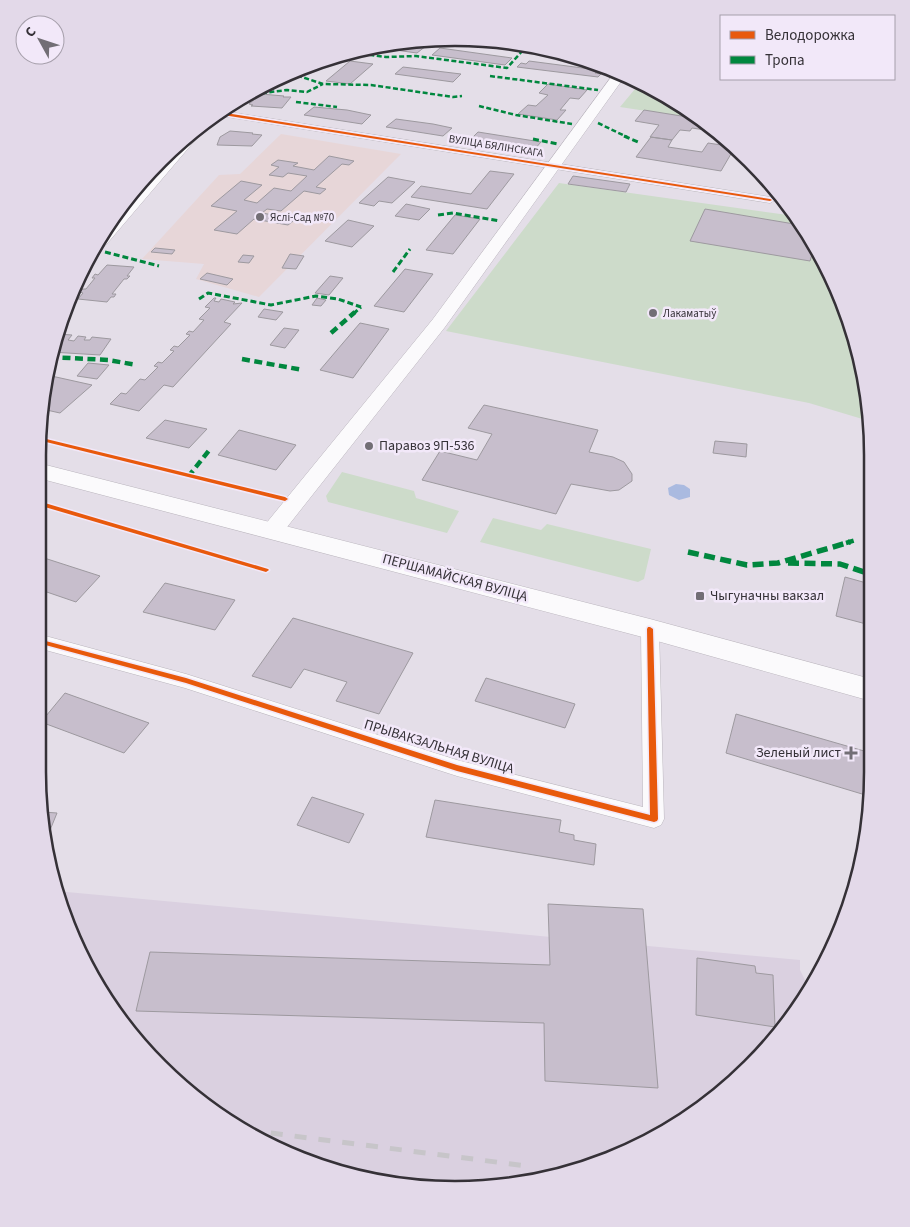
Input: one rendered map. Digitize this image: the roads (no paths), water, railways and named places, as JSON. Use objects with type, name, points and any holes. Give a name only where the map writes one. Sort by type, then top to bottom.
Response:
[{"type":"main road","name":"ВУЛІЦА БЯЛІНСКАГА","points":[[272,532],[439,323],[616,79]]},
{"type":"main road","points":[[134,202],[157,175]]},
{"type":"main road","name":"ПЕРШАМАЙСКАЯ ВУЛІЦА","points":[[46,472],[650,629],[864,688]]},
{"type":"street","name":"ВУЛІЦА БЯЛІНСКАГА","points":[[229,115],[770,200]]},
{"type":"street","name":"ПРЫВАКЗАЛЬНАЯ ВУЛІЦА","points":[[46,643],[186,681],[457,768],[654,819],[650,629]]},
{"type":"water","points":[[676,484],[684,485],[690,489],[690,497],[679,500],[669,495],[668,488]]},
{"type":"railway","points":[[261,1132],[527,1166]]},
{"type":"place","name":"Яслі-Сад №70","points":[[260,217]]},
{"type":"place","name":"Лакаматыў","points":[[653,313]]},
{"type":"place","name":"Паравоз 9П-536","points":[[369,446]]},
{"type":"place","name":"Чыгуначны вакзал","points":[[700,596]]},
{"type":"place","name":"Зеленый лист","points":[[851,753]]}]
